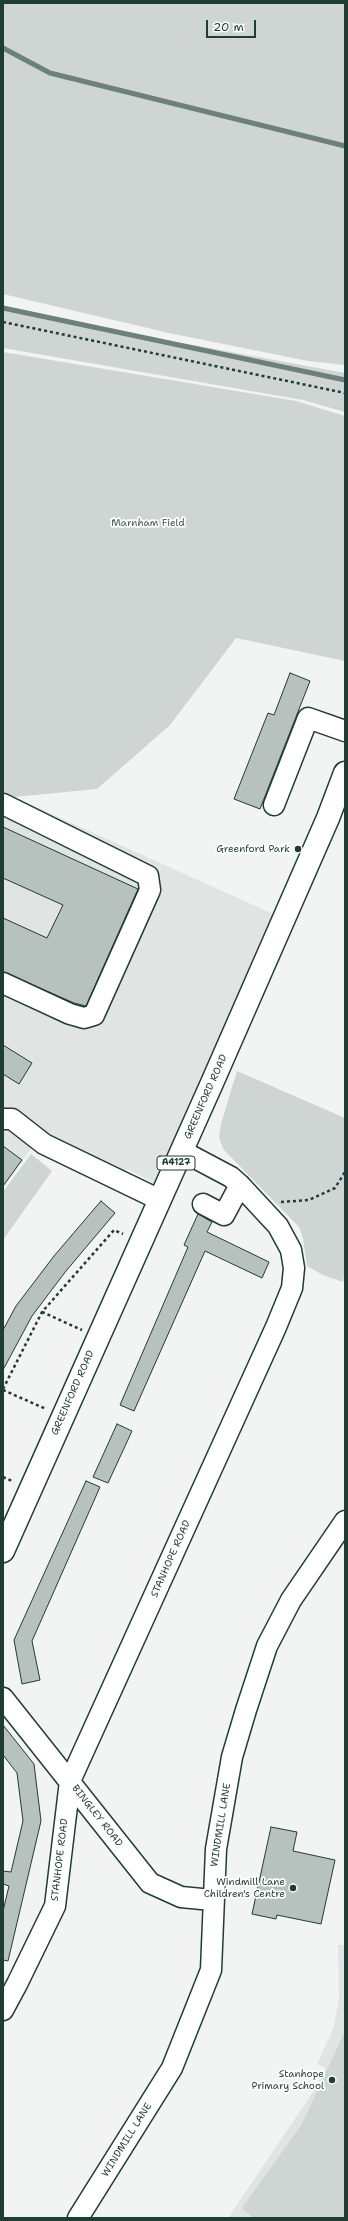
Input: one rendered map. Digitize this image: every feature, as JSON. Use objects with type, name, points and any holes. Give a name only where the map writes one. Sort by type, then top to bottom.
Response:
[{"type":"main road","name":"GREENFORD ROAD","points":[[3,1551],[182,1152],[328,818],[345,774]]},
{"type":"street","points":[[274,805],[308,718],[345,731]]},
{"type":"street","points":[[3,804],[148,876],[150,890],[94,1015],[84,1018],[70,1014],[3,983]]},
{"type":"street","points":[[3,1119],[12,1119],[44,1144],[160,1200]]},
{"type":"street","name":"STANHOPE ROAD","points":[[3,2010],[18,1984],[55,1906],[70,1781],[276,1327],[292,1288],[294,1268],[291,1250],[278,1226],[240,1184],[230,1177],[182,1152]]},
{"type":"street","points":[[203,1204],[224,1215],[240,1184]]},
{"type":"street","name":"WINDMILL LANE","points":[[78,2218],[172,2068],[210,1970],[212,1900],[216,1849],[232,1757],[267,1646],[291,1600],[345,1521]]},
{"type":"street","name":"BINGLEY ROAD","points":[[3,1698],[150,1883],[181,1897],[212,1900]]},
{"type":"path","points":[[3,322],[345,393]]},
{"type":"path","points":[[262,1208],[274,1202],[309,1200],[335,1188],[345,1172]]},
{"type":"path","points":[[63,1416],[3,1389],[42,1312],[114,1230],[141,1242]]},
{"type":"path","points":[[42,1312],[98,1338]]},
{"type":"shaded area","points":[[3,792],[282,918],[165,1188],[127,1169],[115,1191],[32,1147],[3,1188]]},
{"type":"shaded area","name":"Stanhope Primary School","points":[[338,1945],[345,1945],[345,2218],[228,2218],[313,2092],[326,2068],[317,2064],[334,2027],[339,1997]]},
{"type":"green space","points":[[3,3],[345,3],[345,365],[308,361],[169,333],[3,294]]},
{"type":"green space","points":[[3,310],[345,373],[345,412],[303,400],[3,348]]},
{"type":"green space","name":"Marnham Field","points":[[3,352],[296,401],[345,416],[345,661],[236,638],[170,725],[97,789],[14,797],[3,792]]},
{"type":"green space","points":[[237,1071],[345,1118],[345,1269],[343,1282],[323,1275],[307,1266],[303,1238],[299,1227],[224,1150],[219,1138],[221,1124]]},
{"type":"green space","points":[[31,1154],[52,1171],[3,1240],[3,1192]]},
{"type":"green space","name":"Stanhope Primary School","points":[[345,2031],[345,2218],[253,2218],[242,2208],[302,2124]]},
{"type":"building","points":[[290,673],[310,681],[260,809],[234,799],[268,713],[274,715]]},
{"type":"building","points":[[3,827],[138,889],[86,1006],[74,1003],[3,972],[3,918],[47,938],[63,905],[3,878]]},
{"type":"building","points":[[3,1045],[32,1063],[19,1084],[3,1074]]},
{"type":"building","points":[[3,1146],[22,1160],[3,1186]]},
{"type":"building","points":[[101,1201],[115,1213],[66,1271],[32,1316],[3,1370],[3,1330],[16,1306],[54,1256]]},
{"type":"building","points":[[198,1214],[212,1222],[207,1232],[269,1262],[262,1278],[205,1251],[134,1411],[120,1405],[188,1247],[184,1245]]},
{"type":"building","points":[[117,1424],[132,1431],[108,1483],[93,1477]]},
{"type":"building","points":[[86,1481],[100,1487],[32,1641],[40,1680],[22,1684],[14,1640]]},
{"type":"building","points":[[3,1725],[34,1764],[41,1821],[8,1961],[3,1960],[3,1911],[9,1886],[3,1884],[3,1871],[11,1872],[23,1821],[17,1773],[3,1755]]},
{"type":"building","name":"Windmill Lane Children's Centre","points":[[271,1827],[297,1832],[293,1851],[335,1860],[321,1924],[277,1915],[276,1919],[252,1914]]},
{"type":"waterway","points":[[3,48],[50,73],[345,146]]},
{"type":"waterway","points":[[3,308],[345,380]]},
{"type":"place","name":"Greenford Park","points":[[298,849]]},
{"type":"place","name":"Windmill Lane Children's Centre","points":[[293,1888]]},
{"type":"place","name":"Stanhope Primary School","points":[[332,2080]]}]
